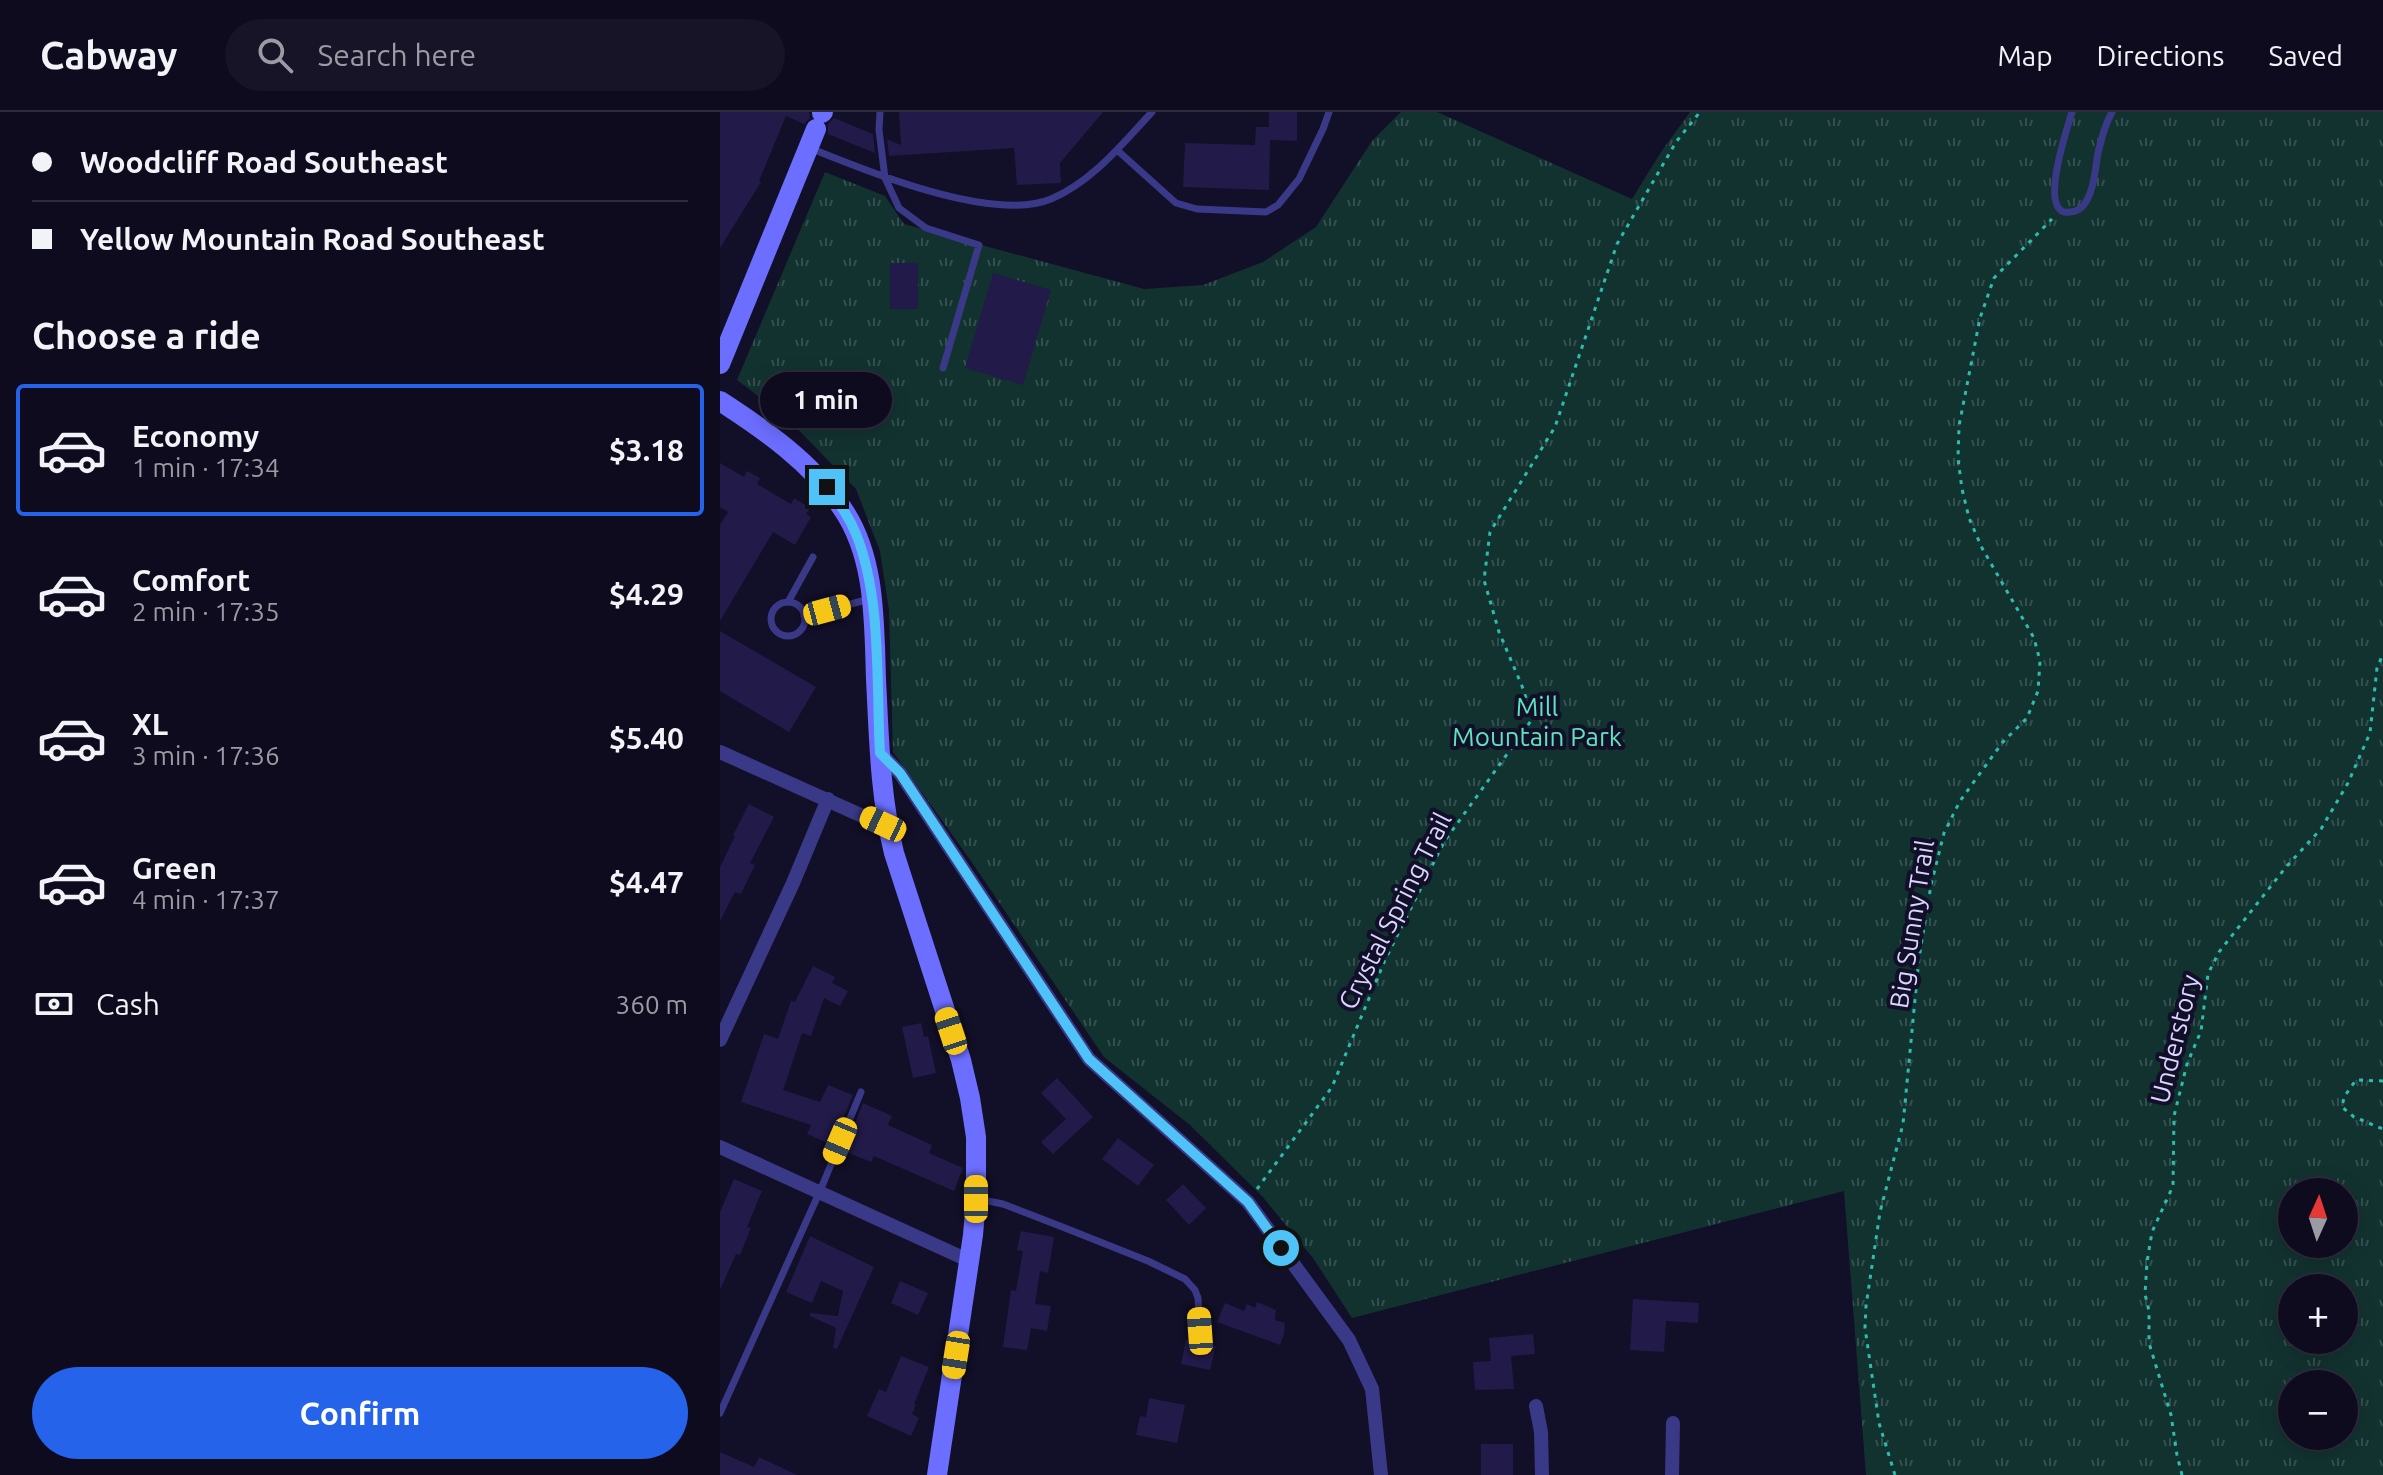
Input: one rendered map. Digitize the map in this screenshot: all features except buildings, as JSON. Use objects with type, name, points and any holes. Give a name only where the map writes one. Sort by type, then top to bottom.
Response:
[{"type":"street","points":[[720,364],[817,125]]},
{"type":"street","points":[[720,401],[786,449],[827,487],[855,532],[866,566],[872,599],[882,792],[887,827],[961,1060],[976,1137],[976,1199],[970,1261],[937,1475]]},
{"type":"street","points":[[720,752],[887,827]]},
{"type":"street","points":[[880,753],[900,773],[1089,1059],[1248,1202],[1349,1340],[1372,1389],[1381,1475]]},
{"type":"street","points":[[720,1040],[793,883],[828,799]]},
{"type":"street","points":[[720,1147],[970,1261]]},
{"type":"street","points":[[1536,1406],[1541,1432],[1542,1475]]},
{"type":"street","points":[[1672,1475],[1673,1423]]},
{"type":"lane","points":[[880,112],[885,178],[899,208],[926,228],[979,245],[943,368]]},
{"type":"lane","points":[[817,125],[885,178],[977,201],[1028,205],[1051,199],[1088,177],[1152,112]]},
{"type":"lane","points":[[1117,150],[1176,203],[1197,209],[1266,212],[1278,205],[1299,179],[1329,112]]},
{"type":"lane","points":[[2072,112],[2053,195],[2056,205],[2068,213],[2082,207],[2090,193],[2099,150],[2112,112]]},
{"type":"lane","points":[[788,602],[813,557]]},
{"type":"lane","points":[[804,616],[872,599]]},
{"type":"lane","points":[[788,602],[797,605],[804,616],[804,625],[798,633],[787,636],[777,632],[771,623],[772,612],[780,604],[788,602]]},
{"type":"lane","points":[[720,1413],[861,1092]]},
{"type":"lane","points":[[976,1199],[1003,1204],[1148,1261],[1185,1279],[1198,1298],[1200,1331]]},
{"type":"path","name":"Crystal Spring Trail","points":[[1248,1202],[1332,1087],[1385,960],[1444,842],[1533,718],[1499,632],[1484,580],[1490,532],[1555,427],[1617,244],[1676,142],[1700,112]]},
{"type":"path","name":"Big Sunny Trail","points":[[1895,1475],[1879,1423],[1865,1328],[1866,1306],[1880,1212],[1903,1124],[1919,958],[1931,885],[1944,833],[1960,801],[2002,743],[2027,718],[2038,691],[2040,661],[2034,638],[1982,548],[1969,518],[1958,459],[1959,426],[1980,318],[1994,278],[2061,211]]},
{"type":"path","name":"Understory","points":[[2182,1475],[2171,1415],[2149,1343],[2149,1311],[2145,1294],[2152,1232],[2173,1186],[2174,1116],[2187,1064],[2201,1031],[2208,974],[2219,952],[2286,867],[2321,829],[2348,783],[2370,733],[2377,668],[2383,654]]},
{"type":"path","points":[[2383,1081],[2356,1080],[2344,1097],[2342,1107],[2354,1117],[2383,1129]]},
{"type":"green space","name":"Mill Mountain Park","points":[[1401,112],[1437,112],[1632,199],[1690,112],[2383,112],[2383,1475],[1866,1475],[1844,1191],[1352,1318],[1313,1258],[1262,1196],[1190,1125],[1104,1057],[893,752],[889,610],[880,551],[856,489],[787,418],[737,380],[825,172],[885,196],[904,224],[1144,289],[1203,285],[1263,262],[1316,227],[1372,141]]},
{"type":"route","points":[[827,487],[855,532],[871,589],[880,753],[900,773],[1089,1059],[1248,1202],[1281,1248]]}]
